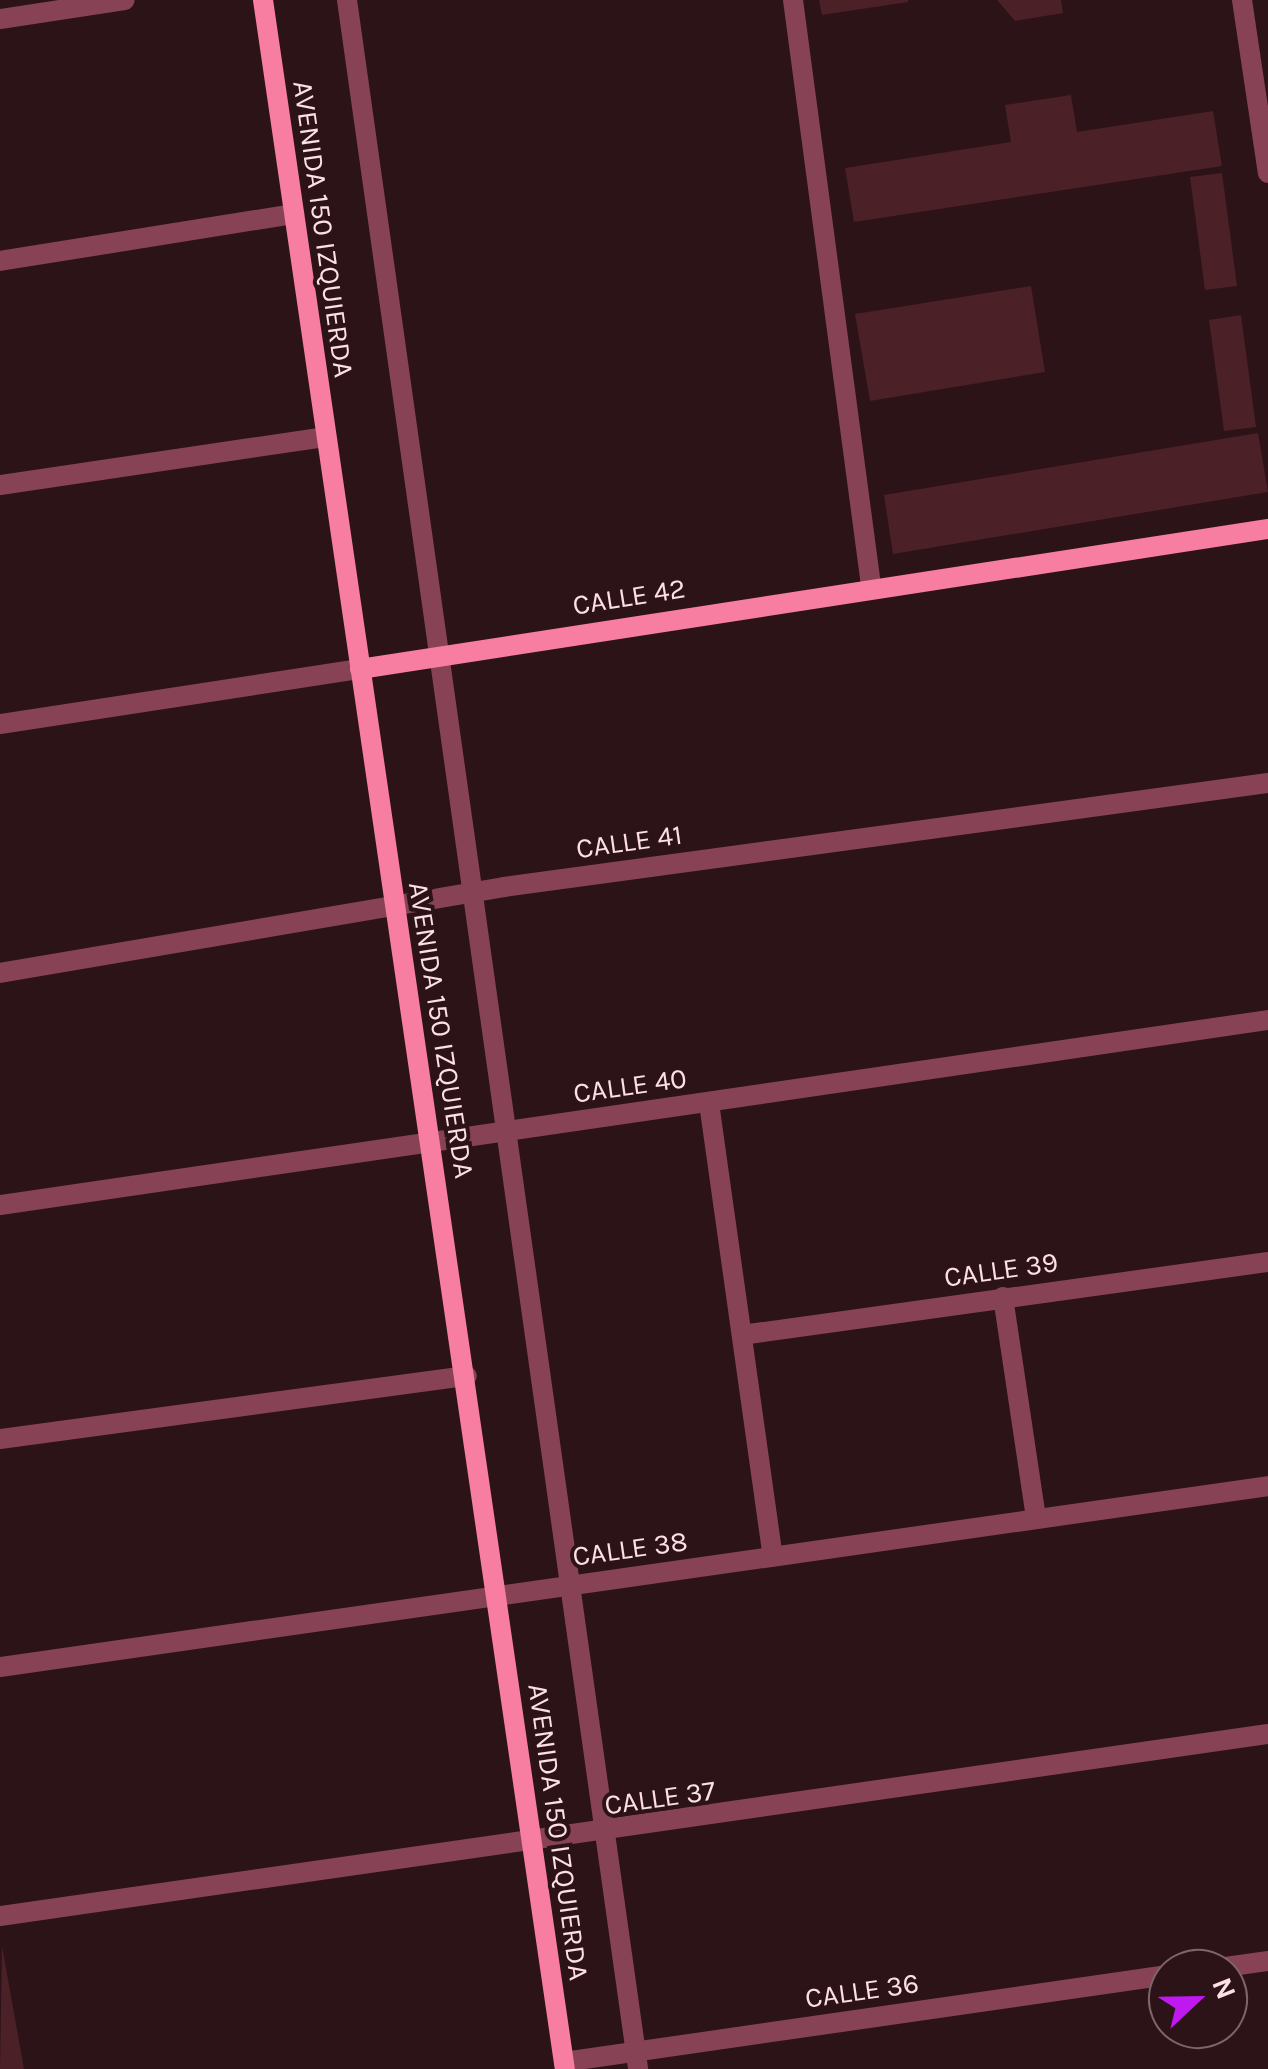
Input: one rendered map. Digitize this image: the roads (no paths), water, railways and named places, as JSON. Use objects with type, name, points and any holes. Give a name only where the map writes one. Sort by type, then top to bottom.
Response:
[{"type":"street","points":[[0,18],[125,0]]},
{"type":"street","name":"AVENIDA 150 IZQUIERDA","points":[[262,0],[393,911],[467,1376],[564,2065]]},
{"type":"street","name":"AVENIDA 150 IZQUIERDA","points":[[347,0],[436,657],[514,1131],[571,1586],[638,2060]]},
{"type":"street","points":[[793,0],[871,585]]},
{"type":"street","points":[[1242,0],[1260,66],[1268,173]]},
{"type":"street","points":[[0,261],[294,214]]},
{"type":"street","points":[[0,486],[324,437]]},
{"type":"street","name":"CALLE 42","points":[[0,724],[360,670],[871,585],[1268,529]]},
{"type":"street","name":"CALLE 41","points":[[0,972],[393,911],[474,893],[1268,783]]},
{"type":"street","name":"CALLE 40","points":[[0,1205],[1268,1020]]},
{"type":"street","points":[[709,1103],[773,1557]]},
{"type":"street","name":"CALLE 39","points":[[742,1335],[1268,1262]]},
{"type":"street","points":[[1004,1297],[1036,1519]]},
{"type":"street","points":[[0,1439],[467,1376]]},
{"type":"street","name":"CALLE 38","points":[[0,1667],[1268,1486]]},
{"type":"street","name":"CALLE 37","points":[[0,1916],[532,1845],[1268,1734]]},
{"type":"street","name":"CALLE 36","points":[[564,2065],[638,2060],[1148,1978]]}]
